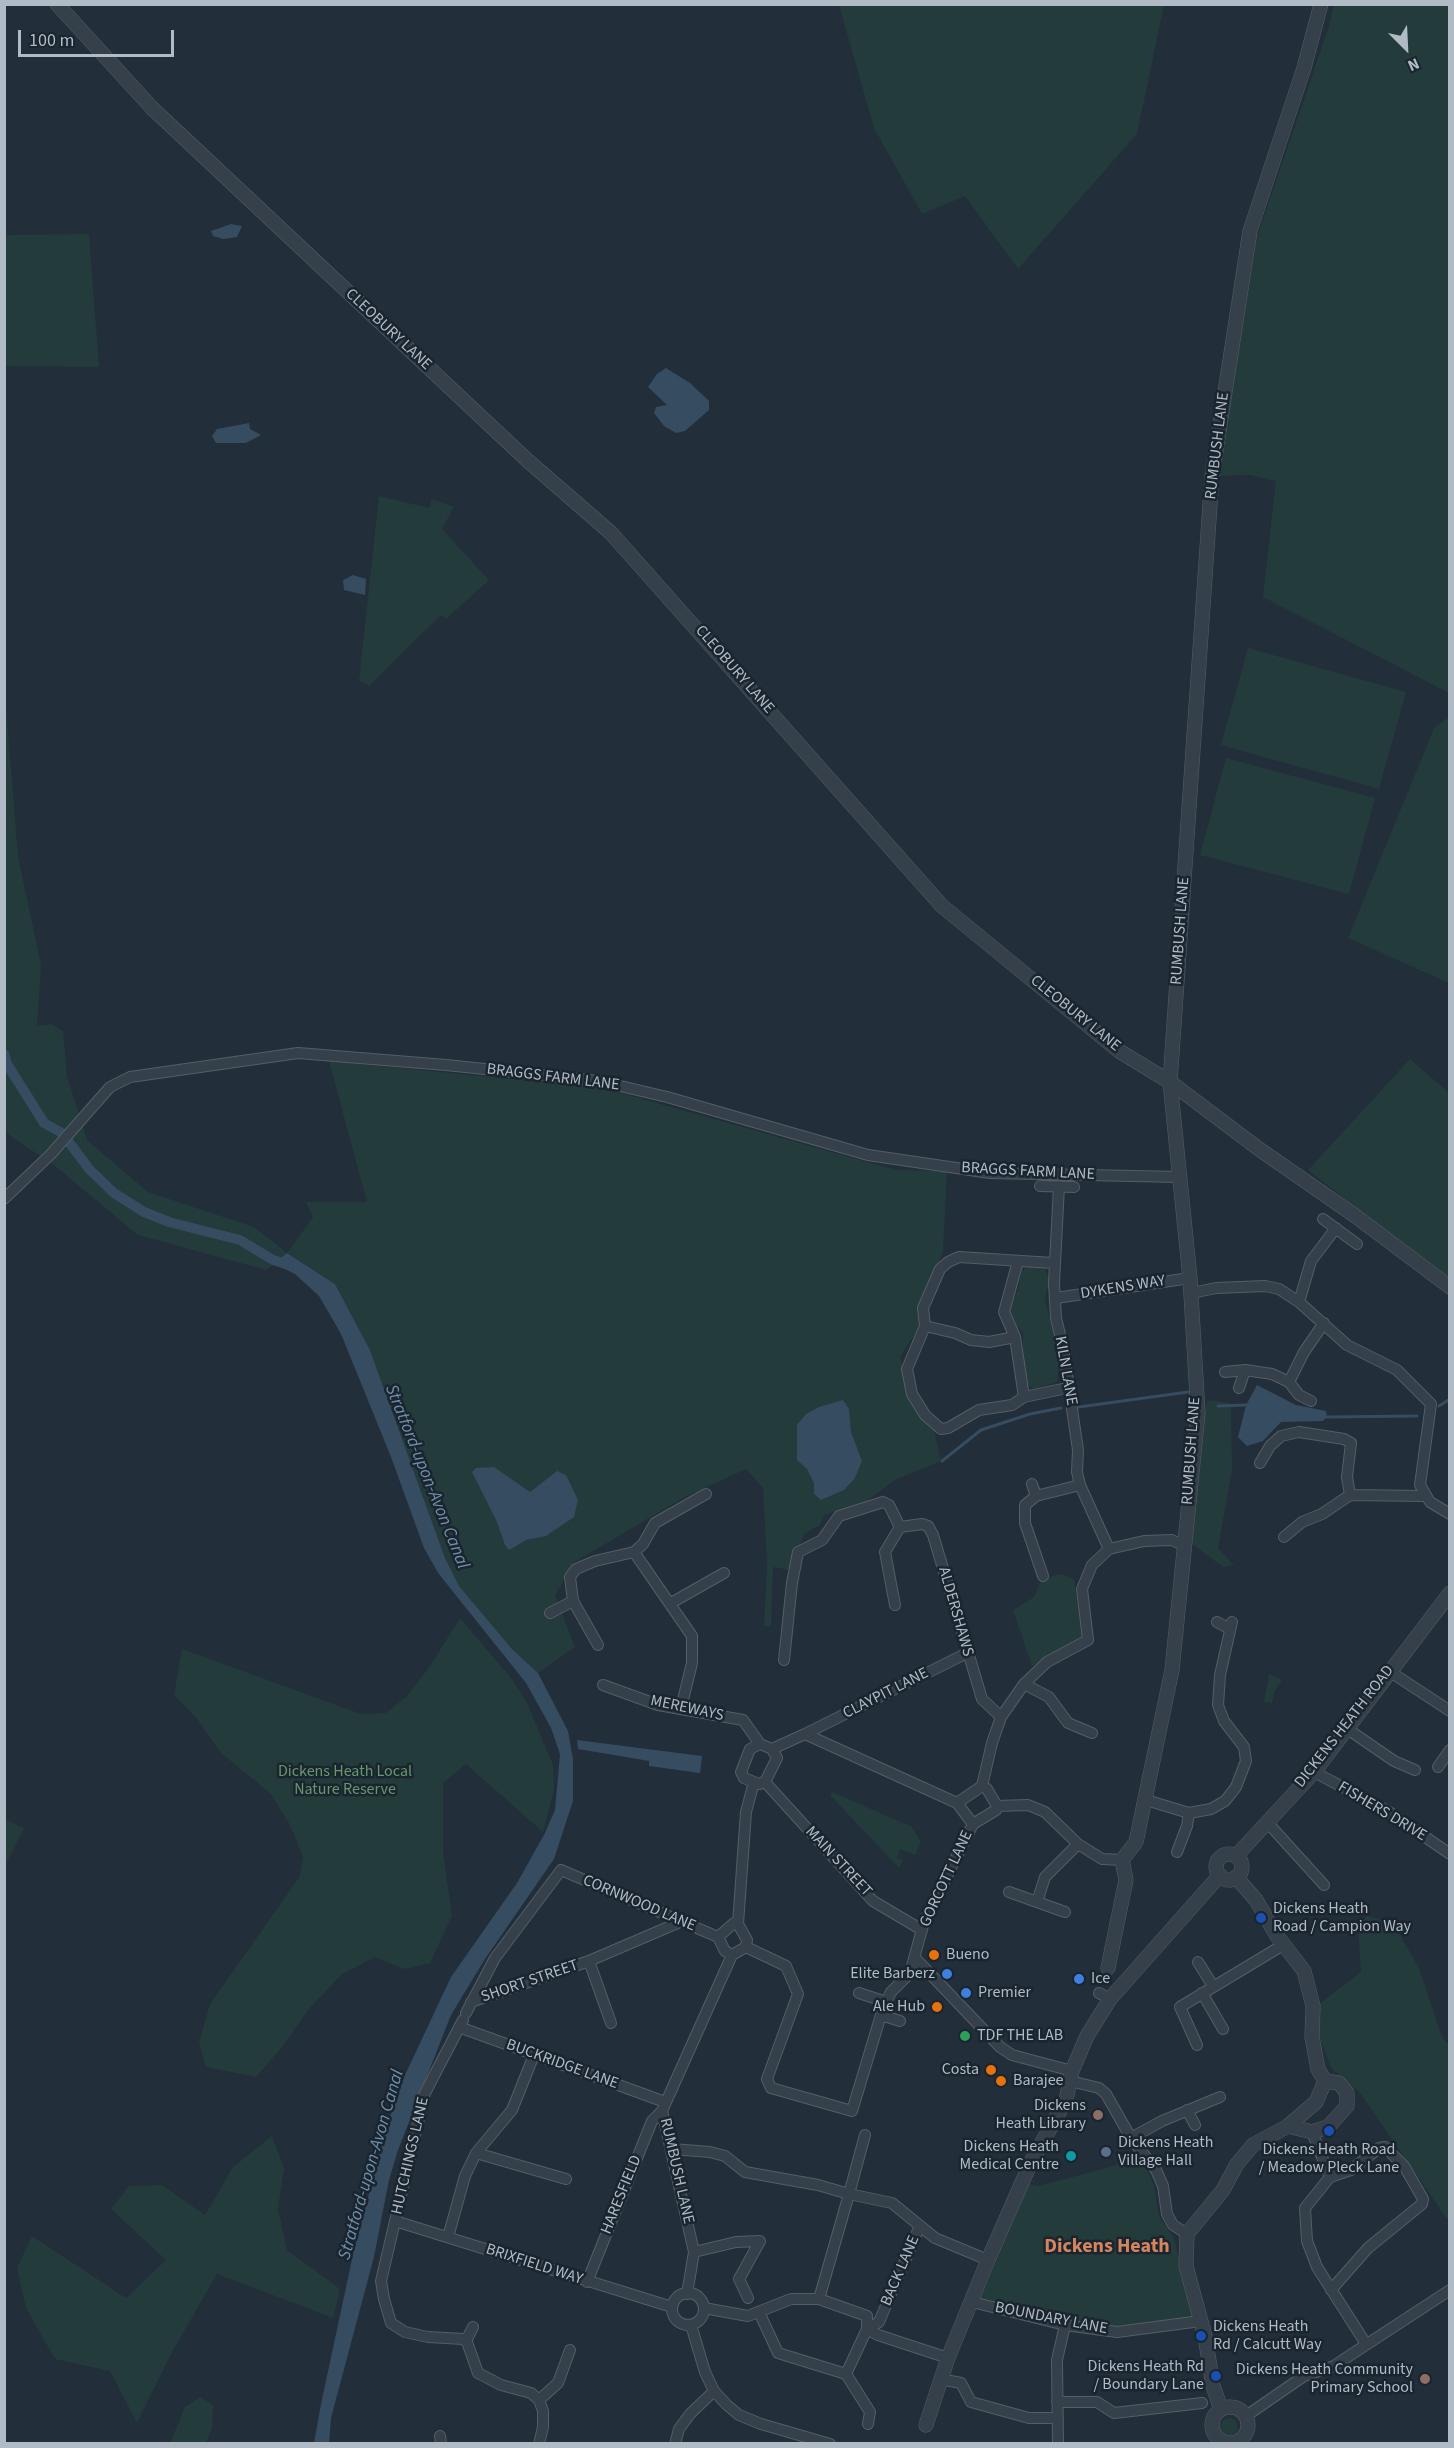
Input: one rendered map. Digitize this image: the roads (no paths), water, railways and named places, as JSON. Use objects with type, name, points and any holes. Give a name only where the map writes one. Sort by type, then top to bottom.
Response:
[{"type":"street","name":"CLEOBURY LANE","points":[[57,4],[152,108],[527,460],[611,533],[942,906],[1119,1051],[1170,1082],[1449,1287]]},
{"type":"street","name":"RUMBUSH LANE","points":[[1122,1860],[1136,1842],[1172,1670],[1198,1413],[1190,1278],[1170,1082],[1212,476],[1250,231],[1304,68],[1321,4]]},
{"type":"street","name":"BRAGGS FARM LANE","points":[[4,1199],[58,1146],[110,1087],[130,1077],[298,1053],[599,1081],[667,1096],[868,1155],[990,1173],[1180,1177]]},
{"type":"street","points":[[1040,1186],[1074,1187]]},
{"type":"street","name":"KILN LANE","points":[[1059,1186],[1053,1263],[1067,1388],[1078,1450],[1080,1485],[1109,1549]]},
{"type":"street","points":[[1323,1219],[1357,1244]]},
{"type":"street","points":[[1299,1302],[1311,1261],[1336,1228]]},
{"type":"street","points":[[1053,1263],[959,1257],[948,1262],[940,1269],[923,1308],[925,1326],[907,1369],[912,1394],[934,1426],[948,1428],[979,1410],[1012,1405],[1024,1397],[1067,1388]]},
{"type":"street","points":[[1018,1261],[1005,1312],[1015,1337],[1024,1397]]},
{"type":"street","name":"DYKENS WAY","points":[[1056,1298],[1190,1278]]},
{"type":"street","points":[[1191,1293],[1216,1288],[1265,1286],[1279,1289],[1299,1302],[1347,1345],[1389,1364],[1431,1409],[1420,1485],[1425,1496],[1449,1514]]},
{"type":"street","points":[[1289,1382],[1304,1352],[1324,1323]]},
{"type":"street","points":[[925,1326],[955,1333],[971,1340],[989,1342],[1015,1337]]},
{"type":"street","points":[[1239,1388],[1245,1370]]},
{"type":"street","points":[[1225,1372],[1245,1370],[1272,1374],[1289,1382],[1299,1395],[1311,1401]]},
{"type":"street","points":[[1260,1463],[1270,1446],[1281,1436],[1299,1432],[1344,1439],[1351,1443],[1347,1477],[1350,1495]]},
{"type":"street","points":[[1032,1484],[1036,1496]]},
{"type":"street","points":[[1043,1576],[1024,1515],[1025,1505],[1036,1496],[1080,1485]]},
{"type":"street","points":[[598,1645],[573,1601],[570,1577],[576,1569],[596,1561],[634,1552],[643,1544],[655,1523],[667,1514],[706,1494]]},
{"type":"street","points":[[1284,1537],[1302,1522],[1322,1514],[1350,1495],[1425,1496]]},
{"type":"street","points":[[784,1660],[792,1583],[798,1552],[822,1540],[839,1516],[883,1502],[888,1506],[900,1527],[885,1552],[895,1605]]},
{"type":"street","name":"ALDERSHAWS","points":[[900,1527],[922,1524],[928,1526],[933,1535],[982,1699],[1001,1717]]},
{"type":"street","points":[[957,1803],[982,1786],[1001,1717],[1024,1684],[1047,1662],[1093,1635],[1082,1589],[1092,1565],[1109,1549],[1144,1541],[1172,1540],[1184,1546]]},
{"type":"street","points":[[634,1552],[692,1636],[692,1663],[681,1708]]},
{"type":"street","points":[[671,1604],[724,1573]]},
{"type":"street","name":"DICKENS HEATH ROAD","points":[[1236,1856],[1314,1772],[1449,1593]]},
{"type":"street","points":[[550,1613],[573,1601]]},
{"type":"street","points":[[1146,1800],[1189,1812],[1211,1809],[1225,1801],[1236,1787],[1246,1761],[1244,1747],[1224,1721],[1218,1705],[1220,1675],[1231,1625],[1217,1622]]},
{"type":"street","name":"CLAYPIT LANE","points":[[805,1734],[967,1653]]},
{"type":"street","points":[[1389,1671],[1449,1711]]},
{"type":"street","points":[[1024,1684],[1049,1697],[1068,1723],[1092,1733]]},
{"type":"street","name":"MEREWAYS","points":[[603,1685],[658,1705],[743,1720],[760,1744]]},
{"type":"street","points":[[1346,1728],[1394,1761],[1415,1770]]},
{"type":"street","points":[[772,1749],[805,1734],[957,1803],[973,1824],[996,1810],[997,1806]]},
{"type":"street","points":[[746,1947],[747,1940],[738,1924],[746,1812],[759,1782],[777,1758],[772,1749],[760,1744],[750,1749],[741,1772],[744,1778],[759,1782]]},
{"type":"street","points":[[1438,1767],[1449,1750]]},
{"type":"street","name":"FISHERS DRIVE","points":[[1314,1772],[1386,1810],[1449,1854]]},
{"type":"street","name":"MAIN STREET","points":[[759,1782],[873,1901],[922,1930]]},
{"type":"street","points":[[982,1786],[997,1806]]},
{"type":"street","points":[[997,1806],[1028,1805],[1045,1812],[1078,1844],[1102,1858],[1122,1860],[1126,1880],[1108,1968]]},
{"type":"street","points":[[1176,1852],[1187,1826],[1189,1812]]},
{"type":"street","points":[[1267,1822],[1324,1885]]},
{"type":"street","name":"GORCOTT LANE","points":[[859,1993],[886,2002],[891,1992],[910,1973],[922,1930],[973,1824]]},
{"type":"street","points":[[1037,1902],[1045,1877],[1078,1844]]},
{"type":"street","points":[[1228,1854],[1236,1856],[1242,1867],[1236,1877],[1226,1879],[1220,1875],[1216,1868],[1221,1857],[1228,1854]]},
{"type":"street","name":"CORNWOOD LANE","points":[[561,1870],[717,1937]]},
{"type":"street","name":"HUTCHINGS LANE","points":[[466,2341],[405,2332],[392,2323],[381,2281],[425,2093],[495,1958],[561,1870]]},
{"type":"street","points":[[926,2425],[940,2379],[988,2260],[1031,2163],[1062,2109],[1071,2076],[1105,1996],[1220,1875]]},
{"type":"street","points":[[1221,2409],[1210,2373],[1201,2321],[1186,2266],[1187,2234],[1207,2211],[1237,2164],[1253,2145],[1288,2126],[1316,2102],[1325,2081],[1314,2056],[1313,2006],[1304,1971],[1283,1945],[1256,1900],[1236,1877]]},
{"type":"street","points":[[1009,1892],[1065,1912]]},
{"type":"street","name":"SHORT STREET","points":[[465,2015],[681,1922]]},
{"type":"street","points":[[738,1924],[734,1923],[717,1937],[725,1951],[732,1954],[746,1947]]},
{"type":"street","points":[[1197,2045],[1180,2007],[1283,1945]]},
{"type":"street","points":[[746,1947],[786,1965],[798,1994],[767,2079],[771,2088],[852,2111],[881,2014],[900,2020]]},
{"type":"street","name":"RUMBUSH LANE","points":[[687,2294],[694,2252],[663,2106],[732,1954]]},
{"type":"street","points":[[915,1958],[1000,2047],[1012,2055],[1100,2088],[1106,2094],[1131,2138],[1156,2170],[1163,2186],[1167,2214],[1173,2225],[1187,2234]]},
{"type":"street","name":"SHORT STREET","points":[[589,1961],[611,2023]]},
{"type":"street","points":[[1198,1962],[1213,1986]]},
{"type":"street","points":[[1202,1994],[1223,2029]]},
{"type":"street","name":"BUCKRIDGE LANE","points":[[465,2015],[534,2055],[663,2106]]},
{"type":"street","points":[[448,2238],[465,2176],[476,2153],[512,2110],[534,2055]]},
{"type":"street","points":[[1288,2126],[1312,2132],[1328,2127],[1347,2106],[1347,2093],[1339,2083],[1325,2081]]},
{"type":"street","points":[[1131,2138],[1187,2110],[1220,2097]]},
{"type":"street","name":"HARESFIELD","points":[[587,2282],[652,2121],[663,2106]]},
{"type":"street","points":[[1187,2110],[1195,2125]]},
{"type":"street","points":[[1312,2132],[1330,2177]]},
{"type":"street","points":[[819,2299],[865,2135]]},
{"type":"street","points":[[1331,2290],[1368,2248],[1422,2204],[1423,2199],[1404,2166],[1385,2147],[1379,2148],[1351,2170],[1330,2177],[1305,2208],[1304,2224],[1317,2267],[1331,2290],[1366,2344]]},
{"type":"street","points":[[672,2150],[710,2152],[725,2156],[745,2172],[818,2185],[892,2204],[919,2228],[935,2238],[988,2260]]},
{"type":"street","points":[[476,2153],[566,2179]]},
{"type":"street","name":"BRIXFIELD WAY","points":[[395,2221],[672,2307]]},
{"type":"street","name":"BACK LANE","points":[[846,2374],[867,2329],[879,2322],[919,2228]]},
{"type":"street","points":[[694,2252],[736,2242],[760,2241],[739,2279],[778,2353],[846,2374],[870,2412],[868,2424]]},
{"type":"street","points":[[1246,2416],[1304,2376],[1334,2366],[1449,2290]]},
{"type":"street","points":[[687,2294],[700,2299],[704,2308],[699,2321],[691,2325],[677,2321],[672,2307],[677,2298],[687,2294]]},
{"type":"street","points":[[704,2308],[748,2316],[753,2307],[791,2299],[819,2299],[867,2316],[867,2329],[948,2358]]},
{"type":"street","name":"BOUNDARY LANE","points":[[972,2302],[1065,2325],[1117,2332],[1201,2321]]},
{"type":"street","points":[[691,2325],[714,2391],[739,2415],[831,2444]]},
{"type":"street","points":[[1058,2444],[1057,2360],[1065,2325]]},
{"type":"street","points":[[473,2327],[466,2341],[478,2373],[501,2385],[531,2392],[539,2400],[543,2411],[543,2427],[539,2444]]},
{"type":"street","points":[[539,2400],[558,2383],[570,2350]]},
{"type":"street","points":[[940,2379],[962,2383],[971,2402],[1029,2418],[1058,2418]]},
{"type":"street","points":[[675,2444],[679,2429],[690,2414],[714,2391]]},
{"type":"street","points":[[1057,2402],[1098,2402],[1114,2413],[1202,2403]]},
{"type":"street","points":[[1232,2407],[1246,2416],[1246,2433],[1239,2442],[1216,2441],[1212,2423],[1221,2409],[1232,2407]]},
{"type":"water","points":[[231,224],[242,226],[237,237],[223,239],[213,236],[211,231]]},
{"type":"water","points":[[666,368],[690,383],[709,401],[709,410],[685,431],[676,433],[664,426],[654,413],[656,407],[667,405],[648,387],[657,374]]},
{"type":"water","points":[[249,423],[250,429],[261,435],[246,443],[216,443],[212,436],[217,429]]},
{"type":"water","points":[[353,575],[366,579],[365,595],[344,590],[343,580]]},
{"type":"water","points":[[287,1253],[335,1284],[370,1350],[445,1558],[459,1586],[512,1649],[538,1673],[568,1731],[573,1759],[573,1801],[554,1859],[485,1959],[451,2015],[398,2150],[389,2180],[374,2257],[331,2418],[329,2444],[314,2443],[321,2404],[354,2250],[389,2119],[405,2075],[451,1977],[517,1883],[545,1833],[555,1810],[560,1754],[551,1728],[526,1683],[438,1573],[424,1548],[391,1457],[341,1334],[319,1296],[295,1274],[274,1264]]},
{"type":"water","points":[[1257,1385],[1296,1405],[1326,1411],[1327,1417],[1323,1421],[1281,1422],[1263,1441],[1247,1446],[1238,1437],[1246,1405]]},
{"type":"water","points":[[843,1400],[849,1409],[851,1432],[862,1461],[855,1478],[844,1490],[821,1500],[814,1494],[814,1483],[807,1469],[797,1460],[797,1425],[806,1414],[819,1407]]},
{"type":"water","points":[[494,1467],[530,1492],[557,1471],[566,1475],[578,1500],[574,1517],[546,1536],[526,1540],[509,1550],[472,1472],[476,1468]]},
{"type":"water","points":[[577,1740],[702,1756],[700,1773],[649,1766],[649,1761],[578,1749]]},
{"type":"waterway","name":"Stratford-upon-Avon Canal","points":[[4,1054],[7,1064],[44,1123],[62,1133],[90,1170],[114,1193],[144,1212],[169,1222],[240,1240],[273,1260],[289,1265]]},
{"type":"waterway","points":[[1079,1407],[1188,1392]]},
{"type":"waterway","points":[[1439,1406],[1450,1399]]},
{"type":"waterway","points":[[1218,1406],[1246,1405]]},
{"type":"waterway","points":[[942,1461],[981,1430],[1030,1414],[1061,1408]]},
{"type":"waterway","points":[[1327,1417],[1417,1416]]},
{"type":"place","name":"Dickens Heath Road / Campion Way","points":[[1261,1918]]},
{"type":"place","name":"Bueno","points":[[934,1955]]},
{"type":"place","name":"Elite Barberz","points":[[947,1974]]},
{"type":"place","name":"Ice","points":[[1079,1979]]},
{"type":"place","name":"Premier","points":[[966,1993]]},
{"type":"place","name":"Ale Hub","points":[[937,2007]]},
{"type":"place","name":"TDF THE LAB","points":[[965,2036]]},
{"type":"place","name":"Costa","points":[[991,2070]]},
{"type":"place","name":"Barajee","points":[[1001,2081]]},
{"type":"place","name":"Dickens Heath Library","points":[[1098,2115]]},
{"type":"place","name":"Dickens Heath Road / Meadow Pleck Lane","points":[[1329,2131]]},
{"type":"place","name":"Dickens Heath Village Hall","points":[[1106,2152]]},
{"type":"place","name":"Dickens Heath Medical Centre","points":[[1071,2156]]},
{"type":"place","name":"Dickens Heath Rd / Calcutt Way","points":[[1201,2336]]},
{"type":"place","name":"Dickens Heath Rd / Boundary Lane","points":[[1216,2376]]},
{"type":"place","name":"Dickens Heath Community Primary School","points":[[1425,2379]]},
{"type":"district","name":"Dickens Heath","points":[[1107,2248]]},
{"type":"park label","name":"Dickens Heath Local Nature Reserve","points":[[345,1781]]}]
